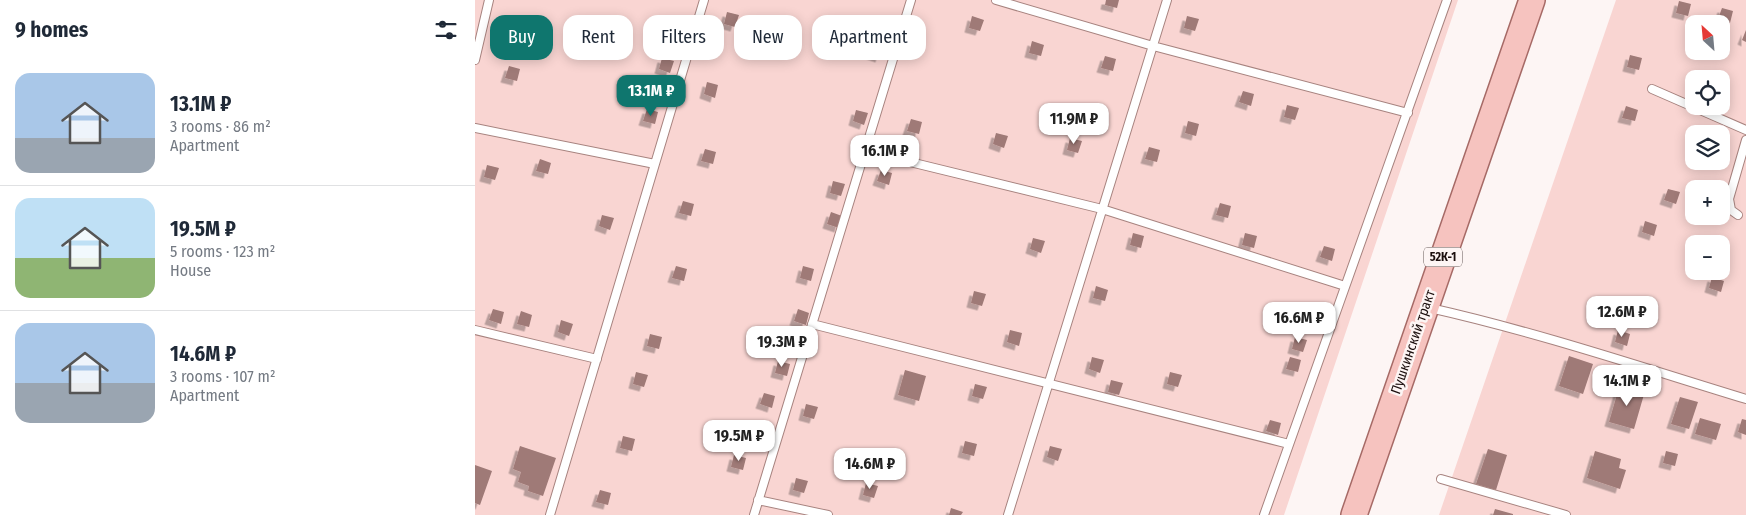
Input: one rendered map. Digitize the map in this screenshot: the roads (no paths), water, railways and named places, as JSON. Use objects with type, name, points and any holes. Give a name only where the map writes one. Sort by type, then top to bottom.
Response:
[{"type":"main road","name":"Пушкинский тракт","points":[[1354,515],[1532,0]]},
{"type":"lane","points":[[475,60],[489,0]]},
{"type":"lane","points":[[550,515],[704,0]]},
{"type":"lane","points":[[754,515],[911,0]]},
{"type":"lane","points":[[996,0],[1153,46],[1407,112]]},
{"type":"lane","points":[[1008,515],[1167,0]]},
{"type":"lane","points":[[1264,515],[1447,0]]},
{"type":"lane","points":[[1652,89],[1746,130]]},
{"type":"lane","points":[[475,128],[655,164]]},
{"type":"lane","points":[[1738,215],[1731,210],[1729,199],[1746,140]]},
{"type":"lane","points":[[865,151],[1102,209],[1345,286]]},
{"type":"lane","points":[[1425,307],[1526,332],[1746,398]]},
{"type":"lane","points":[[813,324],[1289,444]]},
{"type":"lane","points":[[475,330],[597,359]]},
{"type":"lane","points":[[1441,479],[1566,515]]},
{"type":"lane","points":[[759,500],[828,515]]}]
